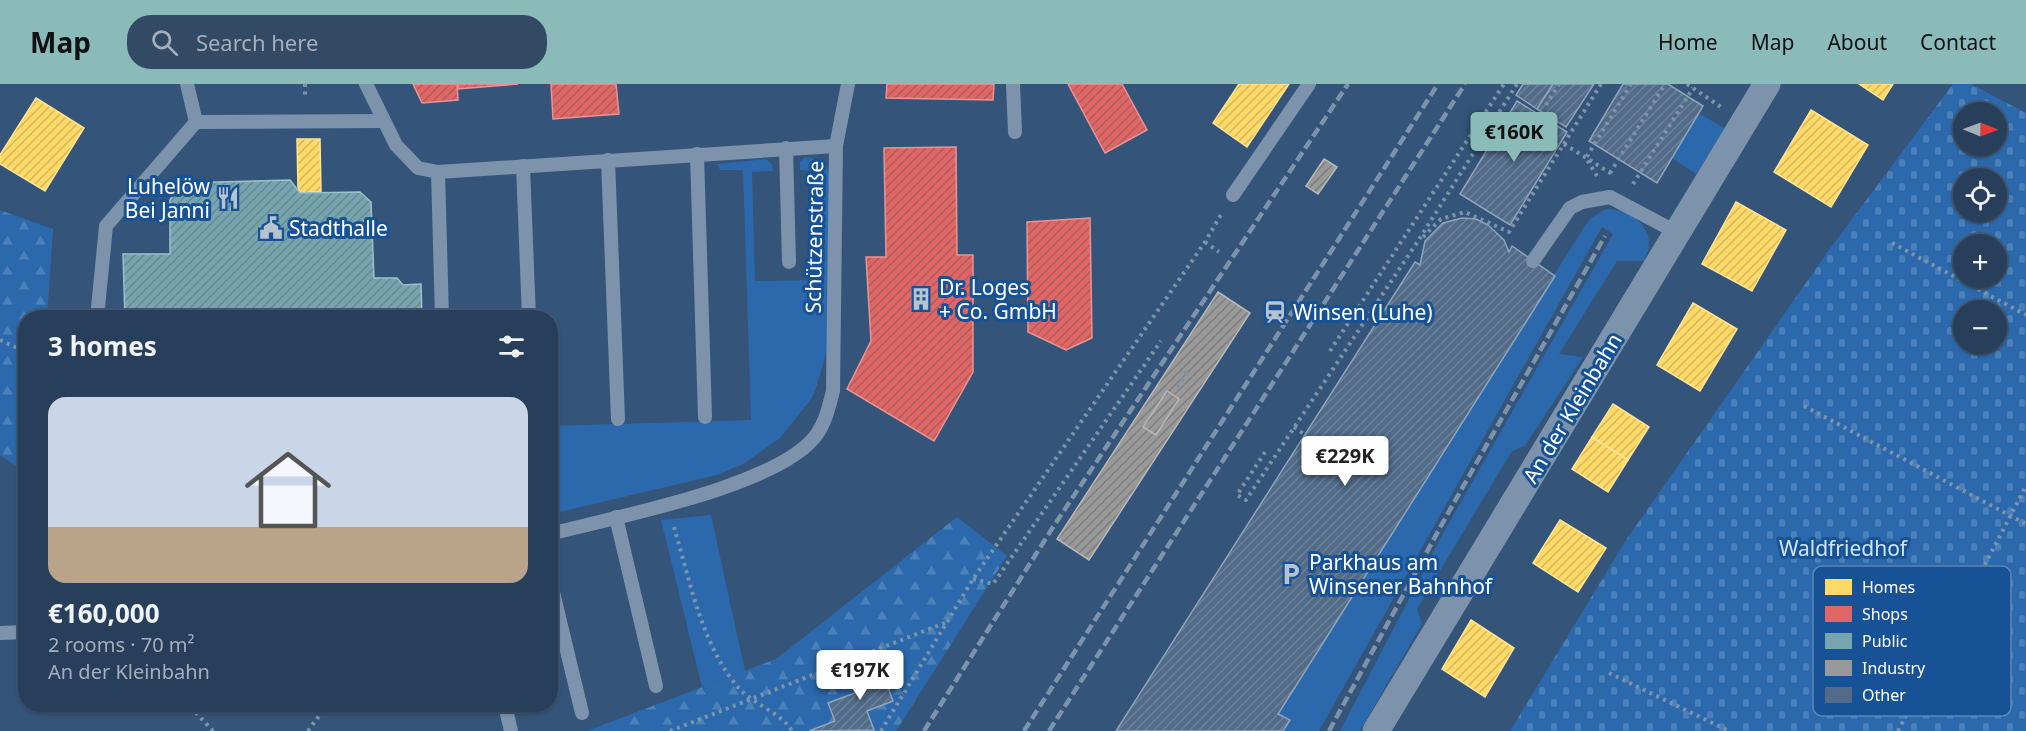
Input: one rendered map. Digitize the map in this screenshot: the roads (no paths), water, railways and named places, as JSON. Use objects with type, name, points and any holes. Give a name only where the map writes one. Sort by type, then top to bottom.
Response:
[{"type":"street","name":"An der Kleinbahn","points":[[1376,731],[1767,84]]},
{"type":"lane","points":[[187,84],[196,122]]},
{"type":"lane","points":[[366,84],[382,121],[396,145],[418,168],[438,172],[836,146]]},
{"type":"lane","name":"Schützenstraße","points":[[558,532],[718,489],[784,463],[816,435],[826,416],[833,391],[836,146],[848,84]]},
{"type":"lane","points":[[1013,84],[1015,132]]},
{"type":"lane","points":[[1233,195],[1309,84]]},
{"type":"lane","points":[[98,310],[106,226],[196,122],[382,121]]},
{"type":"lane","points":[[786,148],[789,262]]},
{"type":"lane","points":[[697,154],[705,417]]},
{"type":"lane","points":[[608,160],[618,419]]},
{"type":"lane","points":[[523,166],[529,310]]},
{"type":"lane","points":[[438,172],[442,310]]},
{"type":"lane","points":[[1533,261],[1570,208],[1582,202],[1610,197],[1678,233]]},
{"type":"lane","points":[[616,517],[656,686]]},
{"type":"lane","points":[[558,613],[582,713]]},
{"type":"lane","points":[[0,633],[18,632]]},
{"type":"lane","points":[[507,712],[511,731]]},
{"type":"railway","points":[[924,731],[1055,524],[1348,84]]},
{"type":"railway","points":[[1024,731],[1438,84]]},
{"type":"railway","points":[[1049,731],[1465,84]]},
{"type":"railway","points":[[1329,731],[1447,515],[1605,236]]},
{"type":"place","name":"Luhelöw Bei Janni","points":[[228,198]]},
{"type":"place","name":"Stadthalle","points":[[271,228]]},
{"type":"place","name":"Dr. Loges + Co. GmbH","points":[[921,299]]},
{"type":"place","name":"Winsen (Luhe)","points":[[1275,312]]},
{"type":"place","name":"Parkhaus am Winsener Bahnhof","points":[[1291,574]]},
{"type":"park label","name":"Waldfriedhof","points":[[1843,548]]}]
